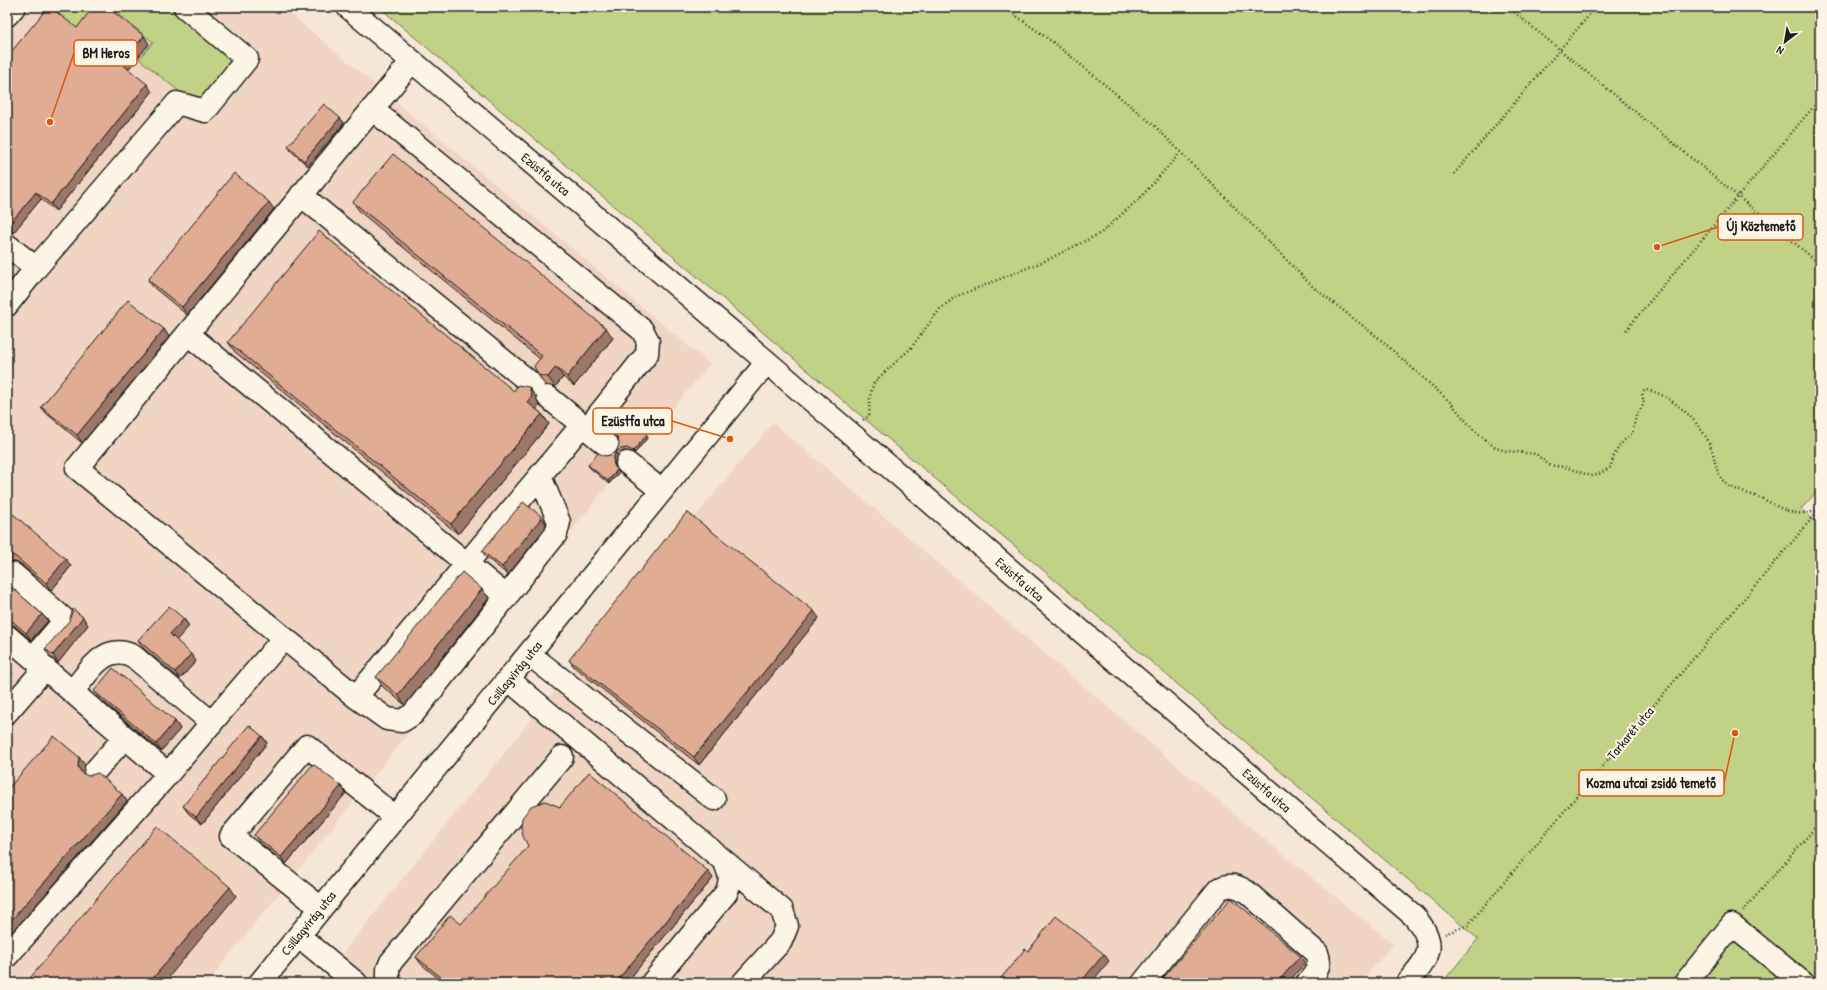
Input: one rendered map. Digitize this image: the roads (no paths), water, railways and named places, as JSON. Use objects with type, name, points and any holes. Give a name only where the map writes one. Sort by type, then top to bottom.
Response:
[{"type":"street","points":[[7,15],[14,7]]},
{"type":"street","points":[[7,305],[36,268],[177,102],[205,111],[247,59],[185,7]]},
{"type":"street","name":"Ezüstfa utca","points":[[348,7],[840,424],[1414,916],[1423,927],[1429,940],[1427,953],[1419,968],[1407,983]]},
{"type":"street","points":[[412,61],[77,468],[283,639],[356,697],[387,719],[402,721],[413,714],[556,534],[558,522],[540,476]]},
{"type":"street","points":[[356,697],[540,476],[647,354],[648,341],[642,330],[372,109]]},
{"type":"street","points":[[301,195],[608,446]]},
{"type":"street","points":[[7,245],[36,268]]},
{"type":"street","points":[[188,334],[507,597]]},
{"type":"street","name":"Csillagvirág utca","points":[[260,983],[767,362]]},
{"type":"street","points":[[627,462],[662,491]]},
{"type":"street","points":[[7,712],[65,620],[13,574]]},
{"type":"street","points":[[7,636],[168,774]]},
{"type":"street","points":[[7,956],[168,774],[283,639]]},
{"type":"street","points":[[73,691],[99,661],[109,654],[121,652],[133,656],[212,723]]},
{"type":"street","points":[[529,654],[714,799]]},
{"type":"street","points":[[508,679],[782,910],[787,926],[781,940],[743,983]]},
{"type":"street","points":[[95,771],[125,737]]},
{"type":"street","points":[[321,908],[231,836],[307,746],[395,817]]},
{"type":"street","points":[[388,983],[388,969],[391,962],[562,757]]},
{"type":"street","points":[[652,983],[726,893],[730,879],[729,871],[724,861]]},
{"type":"street","points":[[1143,983],[1218,890],[1228,886],[1240,888],[1246,892],[1317,952],[1319,964],[1317,970],[1307,983]]},
{"type":"street","points":[[1685,983],[1732,925],[1803,983]]},
{"type":"street","points":[[298,936],[356,983]]},
{"type":"place","name":"BM Heros","points":[[50,122]]},
{"type":"place","name":"Új Köztemető","points":[[1657,247]]},
{"type":"place","name":"Ezüstfa utca","points":[[730,439]]},
{"type":"place","name":"Kozma utcai zsidó temető","points":[[1735,733]]}]
